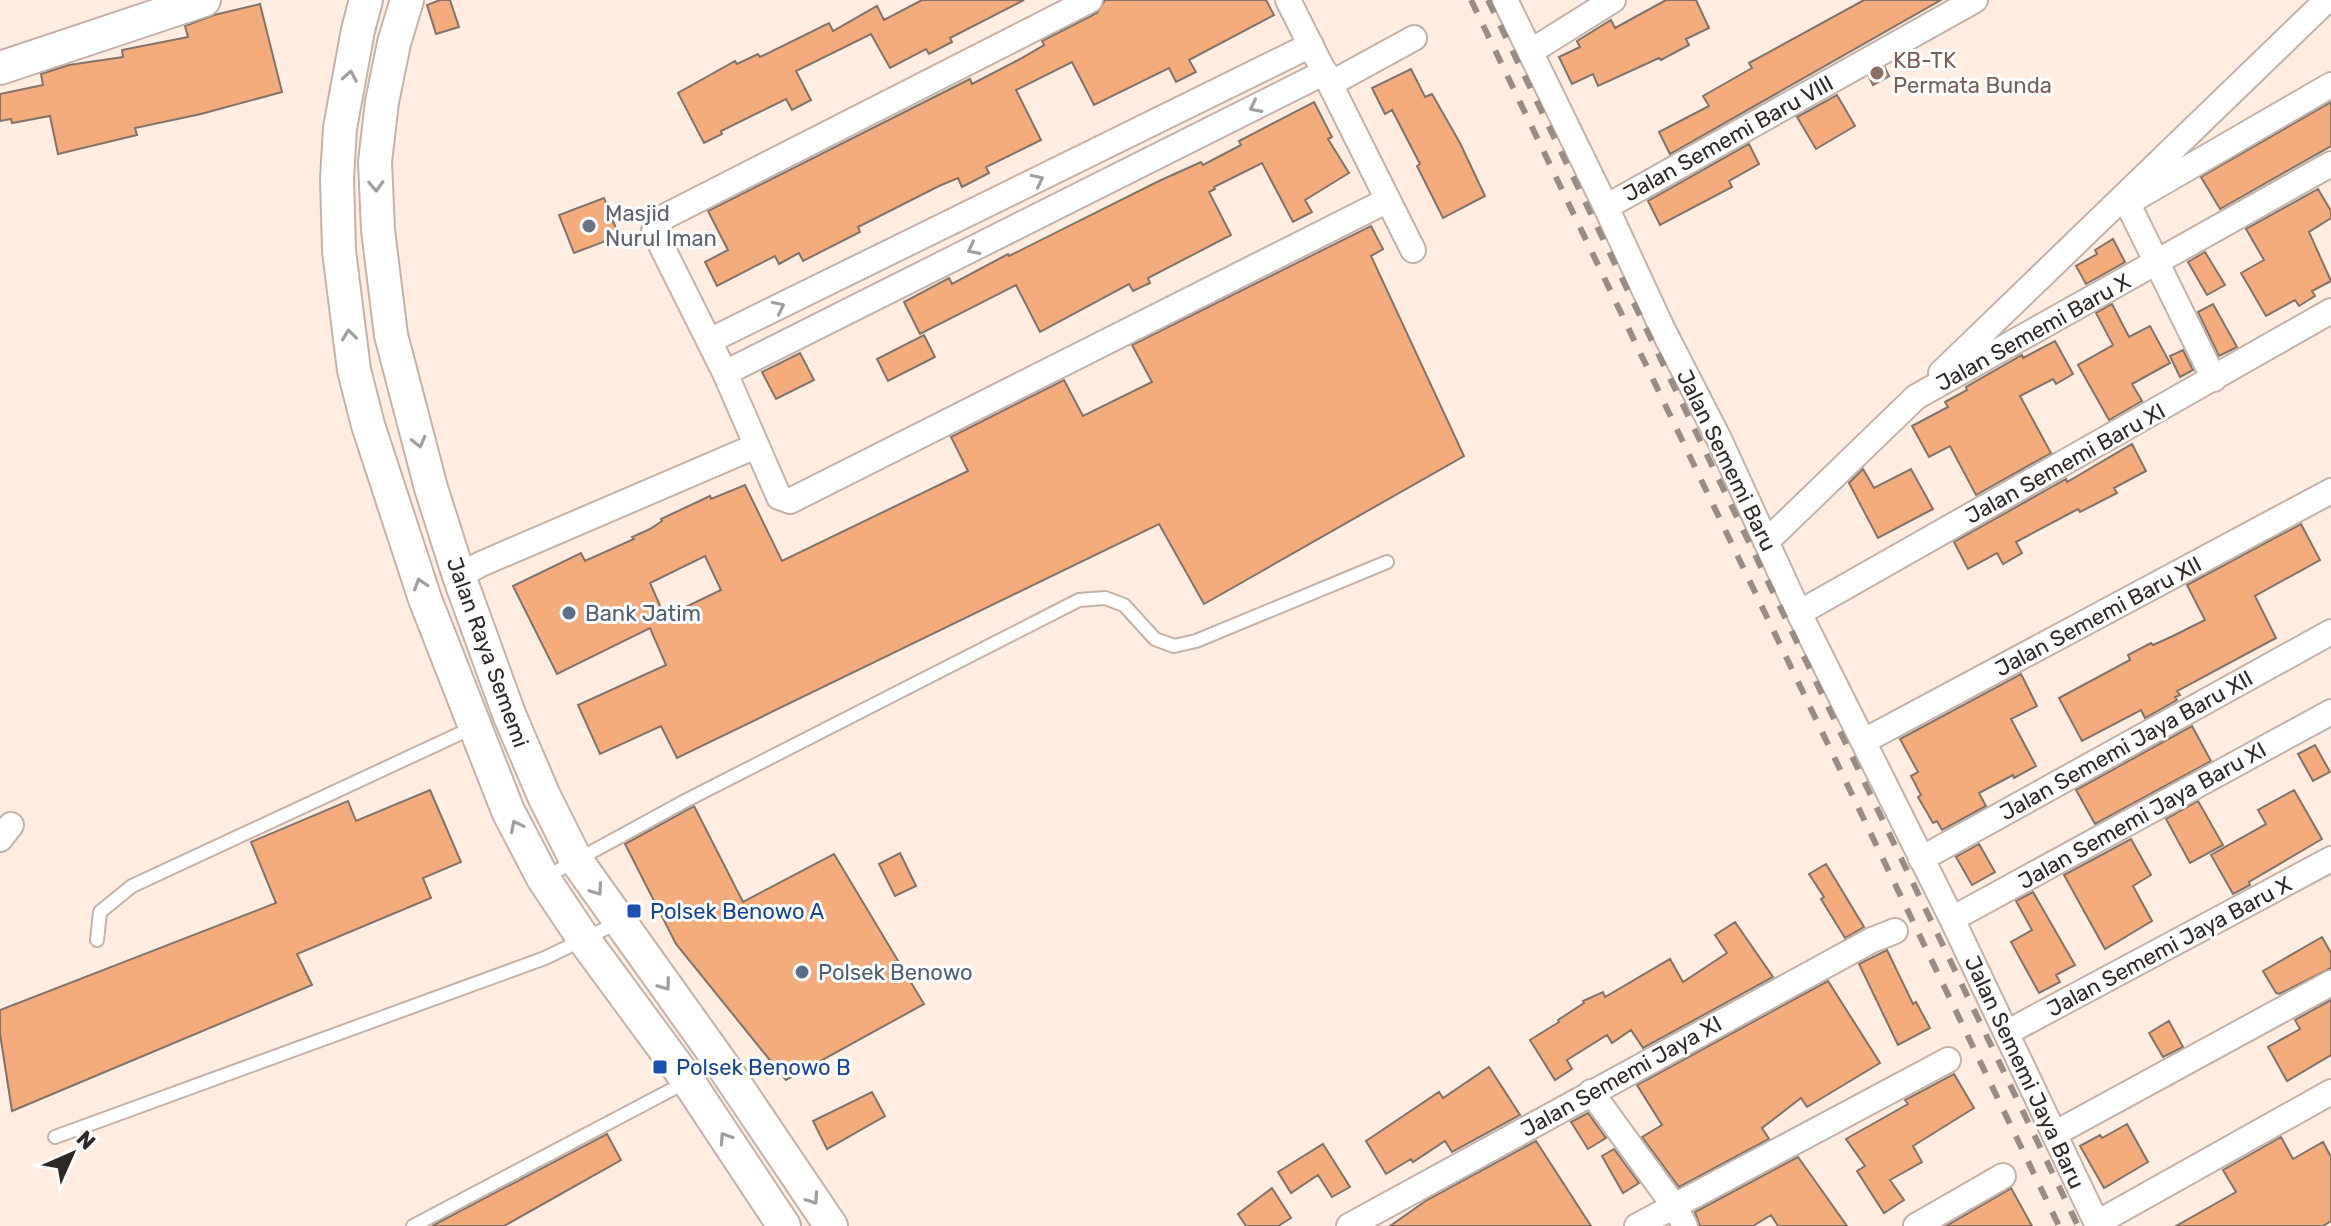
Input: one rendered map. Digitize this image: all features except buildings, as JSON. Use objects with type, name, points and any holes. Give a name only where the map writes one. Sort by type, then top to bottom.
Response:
[{"type":"main road","points":[[0,68],[204,0]]},
{"type":"main road","name":"Jalan Raya Sememi","points":[[366,0],[340,128],[337,178],[339,251],[354,370],[368,425],[425,599],[508,811],[543,878],[585,941],[688,1081],[784,1226]]},
{"type":"main road","name":"Jalan Raya Sememi","points":[[407,0],[382,102],[375,162],[378,230],[391,335],[431,488],[459,576],[509,714],[576,860],[721,1063],[831,1226]]},
{"type":"main road","points":[[475,727],[509,714]]},
{"type":"street","points":[[1090,0],[660,221],[654,231],[725,373],[779,497],[790,501],[1388,200]]},
{"type":"street","points":[[1288,0],[1413,250]]},
{"type":"street","name":"Jalan Sememi Baru","points":[[1505,0],[1799,613],[1952,919]]},
{"type":"street","points":[[1530,52],[1613,0]]},
{"type":"street","name":"Jalan Sememi Baru VIII","points":[[1606,207],[1975,0]]},
{"type":"street","points":[[1916,397],[2126,200],[2327,0]]},
{"type":"street","points":[[725,373],[1008,231],[1414,38]]},
{"type":"street","points":[[709,341],[1311,45]]},
{"type":"street","points":[[2126,200],[2331,85]]},
{"type":"street","name":"Jalan Sememi Baru X","points":[[1766,542],[1916,397],[2331,164]]},
{"type":"street","points":[[2126,200],[2214,379]]},
{"type":"street","points":[[991,203],[1008,231]]},
{"type":"street","name":"Jalan Sememi Baru XI","points":[[1799,613],[2331,311]]},
{"type":"street","points":[[459,576],[756,446]]},
{"type":"street","name":"Jalan Sememi Baru XII","points":[[1864,741],[2331,491]]},
{"type":"street","name":"Jalan Sememi Jaya Baru XII","points":[[1921,859],[2331,632]]},
{"type":"street","name":"Jalan Sememi Jaya Baru XI","points":[[1952,919],[2331,712]]},
{"type":"street","name":"Jalan Sememi Jaya Baru X","points":[[2006,1033],[2331,859]]},
{"type":"street","name":"Jalan Sememi Jaya Baru","points":[[1952,919],[2098,1224]]},
{"type":"street","name":"Jalan Sememi Jaya XI","points":[[1349,1226],[1872,940],[1895,931]]},
{"type":"street","points":[[2054,1134],[2331,983]]},
{"type":"street","points":[[1637,1226],[1680,1216],[1948,1060]]},
{"type":"street","points":[[1591,1092],[1680,1216]]},
{"type":"street","points":[[2098,1224],[2331,1092]]},
{"type":"street","points":[[1916,1226],[2003,1176]]},
{"type":"lane","points":[[543,878],[1079,600],[1105,598],[1124,605],[1155,639],[1174,646],[1196,641],[1387,562]]},
{"type":"lane","points":[[97,940],[100,912],[132,886],[475,727]]},
{"type":"lane","points":[[55,1137],[545,958],[585,941],[620,921]]},
{"type":"lane","points":[[413,1226],[688,1081]]},
{"type":"railway","points":[[1471,0],[2059,1226]]},
{"type":"railway","points":[[1488,0],[2078,1226]]},
{"type":"place","name":"KB-TK Permata Bunda","points":[[1877,73]]},
{"type":"place","name":"Masjid Nurul Iman","points":[[589,226]]},
{"type":"place","name":"Bank Jatim","points":[[569,613]]},
{"type":"place","name":"Polsek Benowo A","points":[[634,911]]},
{"type":"place","name":"Polsek Benowo","points":[[802,972]]},
{"type":"place","name":"Polsek Benowo B","points":[[660,1067]]}]
